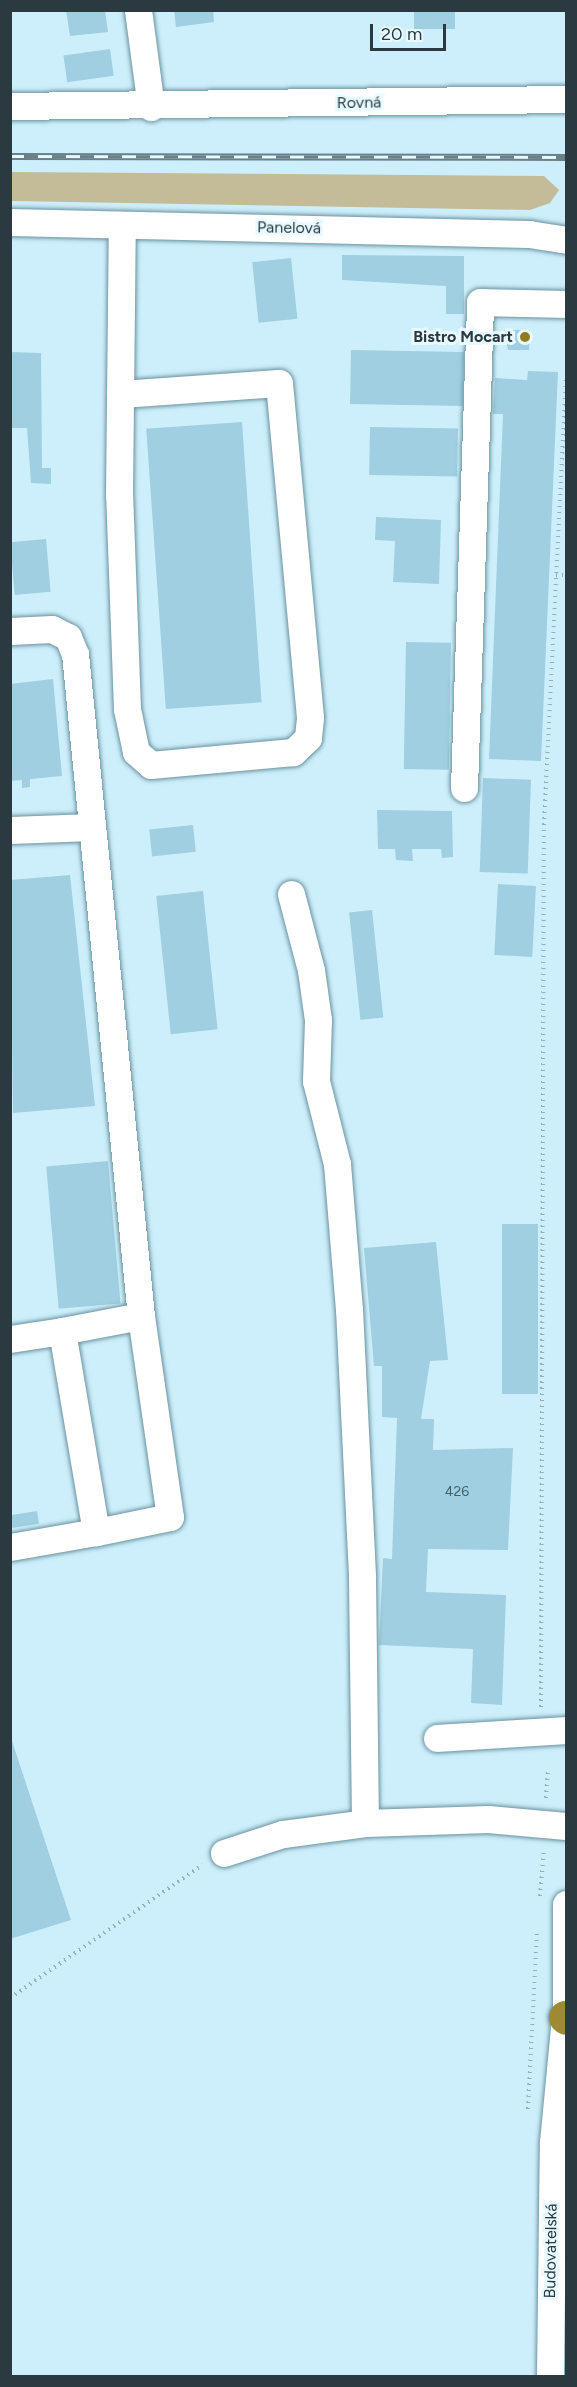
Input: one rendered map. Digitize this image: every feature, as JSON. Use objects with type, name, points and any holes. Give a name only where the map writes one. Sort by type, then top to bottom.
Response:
[{"type":"street","points":[[138,10],[151,107]]},
{"type":"street","name":"Rovná","points":[[10,106],[151,107],[567,99]]},
{"type":"street","name":"Panelová","points":[[10,222],[529,234],[567,240]]},
{"type":"street","points":[[120,394],[279,383],[310,718],[308,738],[293,752],[151,765],[136,752],[127,709],[120,394],[122,225]]},
{"type":"street","points":[[464,788],[480,302],[567,304]]},
{"type":"street","points":[[10,631],[52,629],[68,637],[75,654],[141,1316],[170,1517],[10,1547]]},
{"type":"street","points":[[10,830],[92,826]]},
{"type":"street","points":[[291,894],[315,1000],[316,1081],[337,1164],[349,1309],[362,1578],[365,1823]]},
{"type":"street","points":[[10,1339],[141,1316]]},
{"type":"street","points":[[62,1330],[96,1532]]},
{"type":"street","points":[[437,1738],[567,1730]]},
{"type":"street","points":[[224,1853],[284,1834],[365,1823],[488,1819],[567,1826]]},
{"type":"street","name":"Budovatelská","points":[[550,2376],[553,2142],[566,2023],[567,1904]]},
{"type":"path","points":[[542,1711],[544,825],[567,376]]},
{"type":"path","points":[[556,575],[567,575]]},
{"type":"path","points":[[546,1800],[548,1769]]},
{"type":"path","points":[[10,1998],[175,1878],[224,1853]]},
{"type":"shaded area","points":[[11,172],[544,176],[559,190],[550,203],[530,210],[11,201]]},
{"type":"building","points":[[66,10],[105,10],[108,32],[70,36]]},
{"type":"building","points":[[174,10],[213,10],[214,22],[176,27]]},
{"type":"building","points":[[414,10],[455,10],[455,29],[414,29]]},
{"type":"building","points":[[110,49],[114,76],[67,82],[63,56]]},
{"type":"building","points":[[342,255],[464,256],[464,314],[446,314],[446,286],[342,280]]},
{"type":"building","points":[[291,258],[297,319],[259,323],[252,262]]},
{"type":"building","points":[[504,330],[530,330],[529,350],[508,350]]},
{"type":"building","points":[[351,350],[464,352],[463,406],[350,404]]},
{"type":"building","points":[[10,352],[41,353],[42,468],[51,468],[51,484],[31,483],[27,428],[10,428]]},
{"type":"building","points":[[528,371],[558,372],[541,761],[489,759],[503,414],[493,414],[495,378],[527,380]]},
{"type":"building","points":[[242,422],[262,702],[166,709],[146,429]]},
{"type":"building","points":[[370,427],[458,429],[457,477],[369,475]]},
{"type":"building","points":[[376,517],[441,520],[439,584],[393,582],[395,541],[375,540]]},
{"type":"building","points":[[46,539],[51,592],[15,595],[10,542]]},
{"type":"building","points":[[406,642],[451,643],[449,770],[404,769]]},
{"type":"building","points":[[53,679],[62,776],[30,779],[30,787],[22,788],[22,780],[10,781],[10,684]]},
{"type":"building","points":[[483,778],[531,780],[528,874],[480,872]]},
{"type":"building","points":[[377,810],[452,811],[453,857],[442,858],[441,849],[412,849],[413,861],[396,860],[395,849],[378,849]]},
{"type":"building","points":[[193,825],[196,852],[152,856],[149,830]]},
{"type":"building","points":[[70,875],[95,1106],[13,1113],[10,880]]},
{"type":"building","points":[[498,884],[536,886],[532,957],[494,955]]},
{"type":"building","points":[[203,891],[218,1029],[171,1034],[156,896]]},
{"type":"building","points":[[372,910],[383,1017],[360,1020],[349,912]]},
{"type":"building","points":[[108,1161],[120,1303],[59,1309],[46,1166]]},
{"type":"building","points":[[502,1224],[538,1224],[538,1394],[502,1394]]},
{"type":"building","points":[[436,1242],[448,1360],[430,1361],[421,1419],[434,1419],[433,1450],[513,1448],[508,1550],[428,1549],[426,1592],[506,1595],[502,1705],[471,1703],[473,1649],[379,1645],[383,1558],[392,1559],[397,1418],[382,1417],[382,1366],[374,1366],[364,1248]]},
{"type":"building","points":[[37,1511],[39,1524],[12,1528],[10,1515]]},
{"type":"building","points":[[10,1735],[71,1920],[10,1939]]},
{"type":"railway","points":[[10,156],[566,157]]},
{"type":"place","name":"Bistro Mocart","points":[[525,337]]}]
